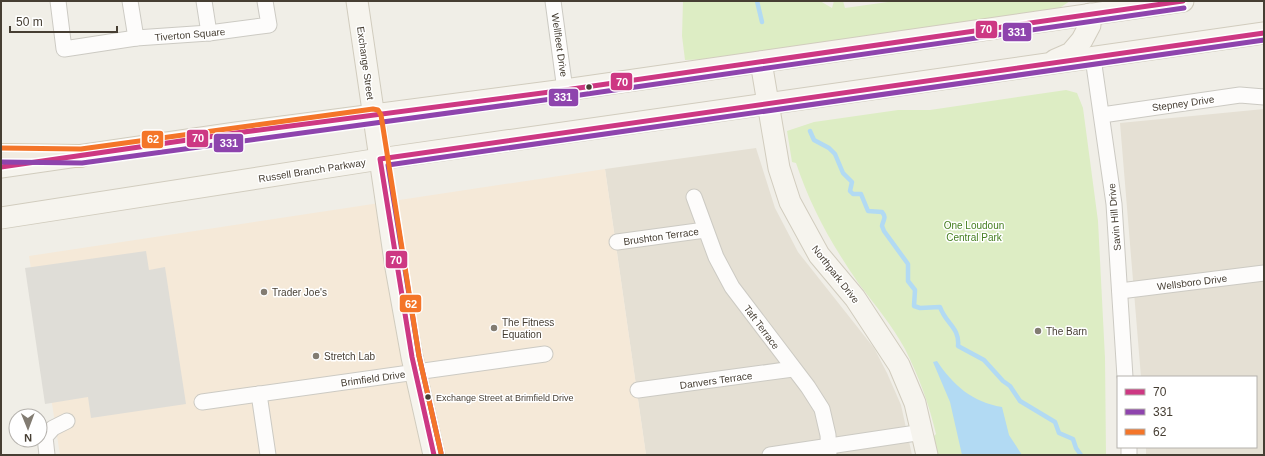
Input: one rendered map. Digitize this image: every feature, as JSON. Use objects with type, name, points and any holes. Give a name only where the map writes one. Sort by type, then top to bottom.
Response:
[{"type":"main road","name":"Exchange Street","points":[[357,1],[398,275],[416,372],[434,455]]},
{"type":"main road","points":[[1,167],[565,90],[1183,1]]},
{"type":"main road","points":[[1039,66],[1071,53],[1082,40],[1090,25],[1090,14]]},
{"type":"main road","name":"Russell Branch Parkway","points":[[1,218],[380,159],[1264,33]]},
{"type":"main road","name":"Northpark Drive","points":[[760,62],[779,168],[790,202],[819,255],[855,298],[900,365],[908,383],[923,432],[927,455]]},
{"type":"main road","points":[[1,155],[81,156]]},
{"type":"street","name":"Tiverton Square","points":[[58,1],[64,49],[136,38],[209,33],[268,25],[265,1]]},
{"type":"street","points":[[130,1],[136,38]]},
{"type":"street","points":[[204,1],[209,33]]},
{"type":"street","name":"Wellfleet Drive","points":[[553,1],[565,90]]},
{"type":"street","name":"Savin Hill Drive","points":[[1093,58],[1114,204],[1125,376]]},
{"type":"street","name":"Stepney Drive","points":[[1102,115],[1240,95],[1264,97]]},
{"type":"street","name":"Taft Terrace","points":[[694,197],[716,257],[732,287],[808,387],[822,410],[829,451]]},
{"type":"street","name":"Brushton Terrace","points":[[617,242],[705,230]]},
{"type":"street","name":"Wellsboro Drive","points":[[1120,291],[1264,272]]},
{"type":"street","name":"Brimfield Drive","points":[[202,402],[544,354]]},
{"type":"street","name":"Danvers Terrace","points":[[638,390],[793,369]]},
{"type":"street","points":[[259,394],[268,455]]},
{"type":"street","points":[[47,455],[45,437],[53,428],[67,420]]},
{"type":"street","points":[[770,455],[829,451],[923,432]]},
{"type":"shaded area","points":[[1264,109],[1264,455],[1146,455],[1146,448],[1257,448],[1257,376],[1141,376],[1120,123]]},
{"type":"shaded area","points":[[756,148],[775,208],[798,252],[874,348],[887,373],[901,405],[912,455],[646,455],[605,169]]},
{"type":"shaded area","points":[[605,169],[646,455],[60,455],[29,256]]},
{"type":"shaded area","points":[[146,251],[149,270],[165,267],[186,404],[91,418],[88,397],[45,404],[25,268]]},
{"type":"green space","points":[[683,1],[820,1],[832,8],[834,1],[843,1],[845,8],[895,1],[1070,1],[1058,9],[714,59],[685,60],[682,36]]},
{"type":"green space","name":"One Loudoun Central Park","points":[[1066,90],[1077,93],[1083,108],[1098,221],[1105,358],[1106,455],[935,455],[932,438],[936,434],[923,391],[910,359],[895,332],[859,284],[823,226],[808,195],[796,163],[792,162],[787,131],[814,122],[898,110],[930,110]]},
{"type":"water","points":[[937,361],[950,378],[972,397],[991,405],[1002,407],[1009,435],[1022,455],[962,455],[950,402],[933,362]]},
{"type":"waterway","points":[[757,1],[762,22]]},
{"type":"waterway","points":[[810,131],[814,140],[829,148],[835,154],[843,173],[852,182],[850,191],[853,194],[861,194],[868,211],[882,212],[884,217],[882,226],[884,231],[908,264],[908,281],[915,290],[914,306],[920,308],[940,307],[955,330],[958,346],[984,360],[1003,381],[1010,386],[1020,401],[1055,422],[1059,433],[1073,439],[1076,448],[1081,455]]},
{"type":"transit line","name":"70","points":[[1,167],[236,133],[565,90],[1183,1]]},
{"type":"transit line","name":"331","points":[[1,162],[82,163],[566,97],[1184,8]]},
{"type":"transit line","name":"70","points":[[434,455],[412,357],[380,159],[1264,33]]},
{"type":"transit line","name":"331","points":[[441,453],[419,356],[388,165],[1264,40]]},
{"type":"transit line","name":"62","points":[[1,148],[81,149],[373,109],[378,110],[381,115],[419,356],[441,453]]},
{"type":"place","name":"Trader Joe's","points":[[264,292]]},
{"type":"place","name":"The Fitness Equation","points":[[494,328]]},
{"type":"place","name":"The Barn","points":[[1038,331]]},
{"type":"place","name":"Stretch Lab","points":[[316,356]]},
{"type":"place","name":"Exchange Street at Brimfield Drive","points":[[428,397]]}]
